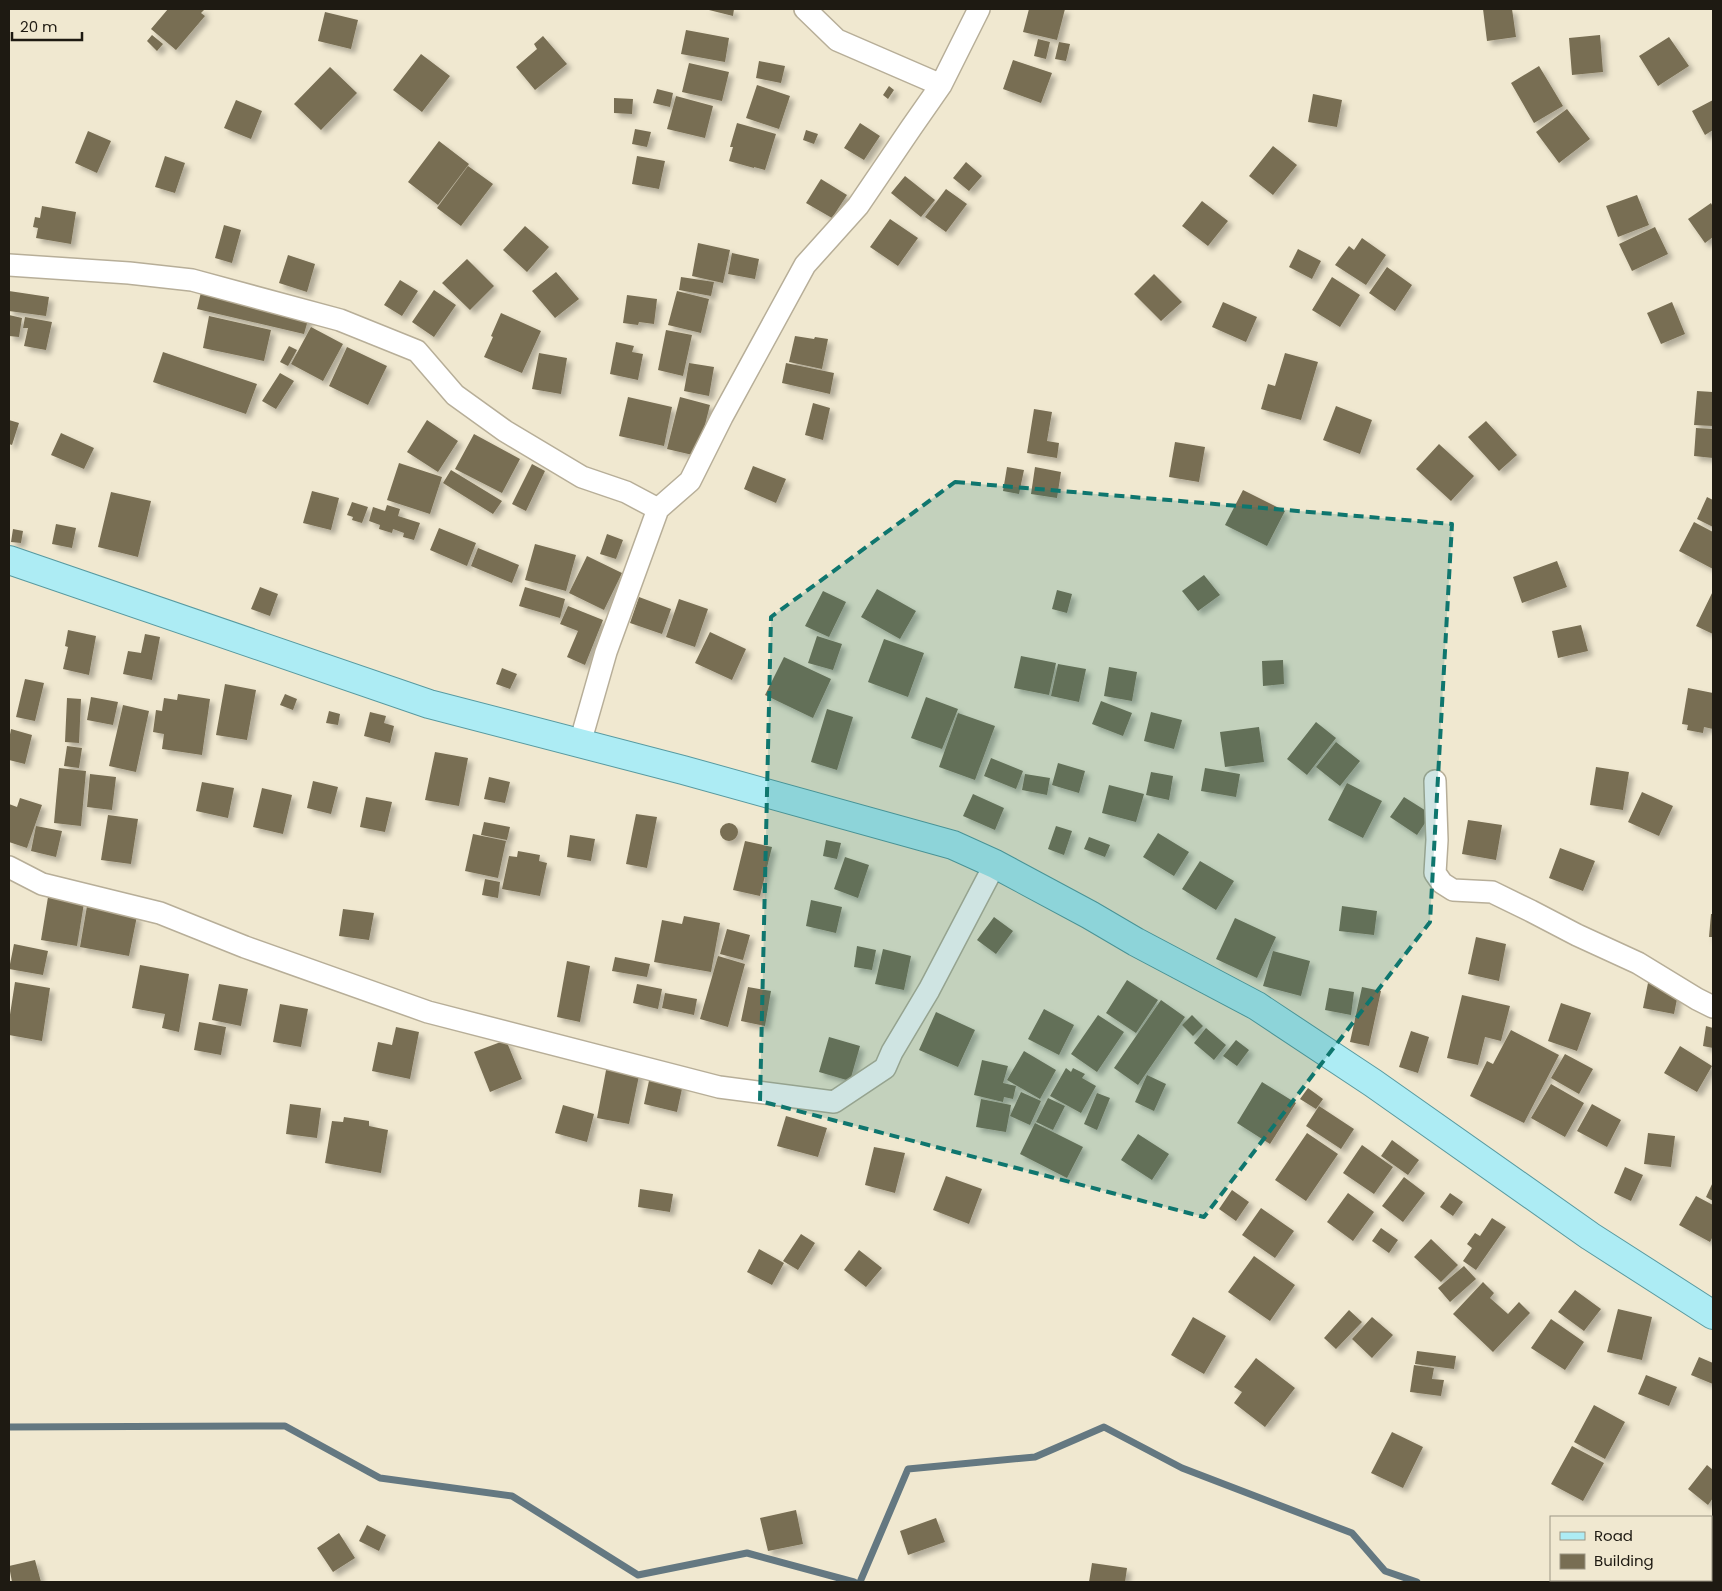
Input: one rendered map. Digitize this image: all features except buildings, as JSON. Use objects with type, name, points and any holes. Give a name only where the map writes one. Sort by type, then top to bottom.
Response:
[{"type":"main road","points":[[9,560],[429,704],[580,742],[954,845],[996,864],[1090,914],[1136,942],[1257,1006],[1372,1083],[1590,1236],[1713,1315]]},
{"type":"street","points":[[805,9],[837,40],[940,85]]},
{"type":"street","points":[[580,742],[606,652],[658,509],[690,481],[722,417],[805,266],[858,206],[940,85],[978,9]]},
{"type":"street","points":[[9,265],[129,273],[192,280],[340,320],[416,351],[454,395],[505,431],[582,477],[626,492],[658,509]]},
{"type":"street","points":[[1435,781],[1435,873],[1442,883],[1453,890],[1492,892],[1577,936],[1638,963],[1713,1007]]},
{"type":"street","points":[[9,867],[42,884],[160,913],[245,947],[428,1012],[719,1087],[834,1102],[885,1068],[892,1052],[930,990],[996,864]]},
{"type":"highlighted area","points":[[955,482],[1452,524],[1430,922],[1204,1217],[760,1101],[771,617]]},
{"type":"waterway","points":[[9,1427],[285,1426],[380,1478],[512,1496],[638,1575],[747,1553],[854,1582]]},
{"type":"waterway","points":[[860,1582],[908,1469],[1035,1457],[1104,1427],[1182,1468],[1352,1533],[1385,1571],[1417,1582]]}]
